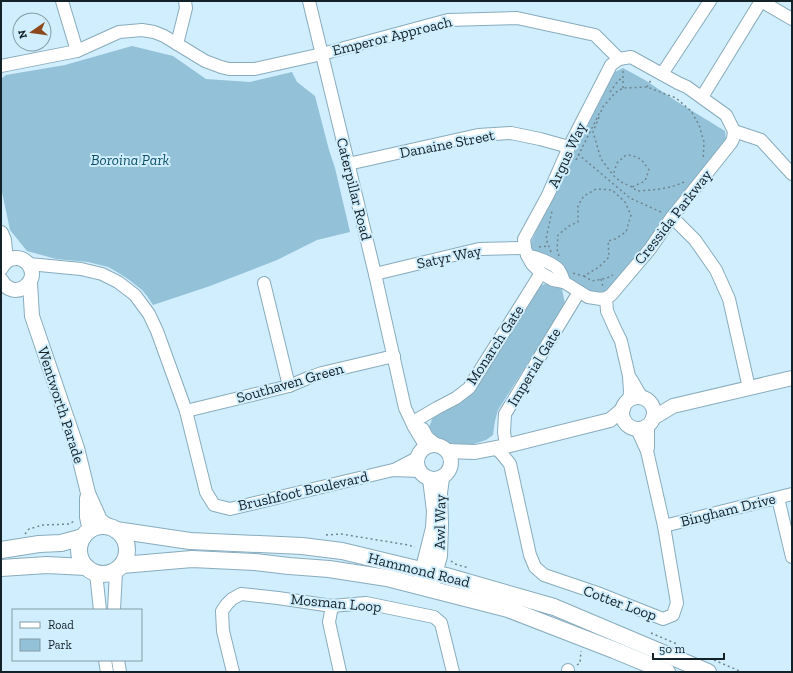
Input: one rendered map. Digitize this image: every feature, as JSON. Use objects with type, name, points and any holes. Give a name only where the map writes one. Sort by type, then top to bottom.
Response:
[{"type":"main road","name":"Hammond Road","points":[[1,550],[39,544],[61,543],[86,534],[98,527],[113,528],[190,541],[302,546],[342,551],[446,576],[554,608],[708,672]]},
{"type":"main road","points":[[113,528],[124,538],[127,546],[127,554],[119,568]]},
{"type":"main road","points":[[86,534],[79,546],[79,555],[91,570]]},
{"type":"main road","name":"Hammond Road","points":[[1,568],[47,565],[91,570],[102,574],[108,574],[119,568],[192,560],[255,562],[328,569],[387,578],[508,609],[666,672]]},
{"type":"street","points":[[62,1],[77,51]]},
{"type":"street","points":[[177,44],[186,8],[185,1]]},
{"type":"street","name":"Caterpillar Road","points":[[309,1],[394,356],[405,408],[429,454]]},
{"type":"street","points":[[662,74],[710,1]]},
{"type":"street","points":[[702,97],[761,1],[792,19]]},
{"type":"street","name":"Emperor Approach","points":[[1,66],[77,51],[119,32],[142,30],[154,32],[164,36],[205,61],[230,69],[255,69],[322,54],[448,20],[517,18],[595,35],[621,59]]},
{"type":"street","points":[[621,59],[631,57],[687,87],[726,115],[732,127]]},
{"type":"street","name":"Argus Way","points":[[526,252],[524,239],[548,195],[569,147],[611,66],[621,59]]},
{"type":"street","points":[[678,83],[686,94],[732,127],[761,140],[792,174]]},
{"type":"street","name":"Cressida Parkway","points":[[606,298],[611,295],[650,249],[672,217],[731,143],[733,139],[732,127]]},
{"type":"street","name":"Danaine Street","points":[[348,164],[478,135],[511,133],[569,147]]},
{"type":"street","points":[[672,217],[695,240],[719,276],[729,300],[750,388]]},
{"type":"street","points":[[2,236],[13,263]]},
{"type":"street","name":"Satyr Way","points":[[374,274],[479,250],[513,248],[526,252]]},
{"type":"street","points":[[526,252],[532,264],[541,273],[553,280],[567,277]]},
{"type":"street","points":[[526,252],[554,266],[567,277],[579,292],[588,297],[600,299],[606,298],[607,311],[621,341],[636,402],[653,410],[641,425]]},
{"type":"street","name":"Brushfoot Boulevard","points":[[13,263],[82,269],[102,274],[118,282],[135,295],[149,314],[157,331],[186,410],[206,492],[214,505],[230,509],[393,470],[429,454],[475,452],[506,446],[610,420],[636,402]]},
{"type":"street","name":"Wentworth Parade","points":[[13,263],[31,268],[32,316],[77,448],[88,494],[100,520],[113,528]]},
{"type":"street","name":"Brushfoot Boulevard","points":[[31,281],[56,267]]},
{"type":"street","name":"Monarch Gate","points":[[418,419],[456,398],[469,388],[541,273]]},
{"type":"street","points":[[5,285],[23,289],[31,281]]},
{"type":"street","points":[[264,283],[289,386]]},
{"type":"street","name":"Wentworth Parade","points":[[5,285],[32,316]]},
{"type":"street","name":"Imperial Gate","points":[[506,446],[504,432],[505,414],[579,292]]},
{"type":"street","name":"Southaven Green","points":[[186,410],[289,386],[322,373],[394,356]]},
{"type":"street","name":"Caterpillar Road","points":[[399,378],[427,437],[429,454]]},
{"type":"street","points":[[641,425],[673,406],[792,378]]},
{"type":"street","points":[[636,402],[673,406]]},
{"type":"street","points":[[636,402],[623,418],[641,425]]},
{"type":"street","name":"Brushfoot Boulevard","points":[[610,420],[641,425]]},
{"type":"street","name":"Cotter Loop","points":[[510,464],[530,556],[535,567],[544,576],[600,594],[663,619],[673,615],[677,603],[664,526],[647,451],[648,445],[641,425]]},
{"type":"street","points":[[506,446],[515,447],[510,464],[501,453],[506,446]]},
{"type":"street","name":"Brushfoot Boulevard","points":[[441,475],[475,452]]},
{"type":"street","points":[[429,454],[422,475],[441,475]]},
{"type":"street","name":"Awl Way","points":[[424,588],[428,572],[428,552],[441,475],[451,460],[429,454]]},
{"type":"street","name":"Wentworth Parade","points":[[86,534],[88,494]]},
{"type":"street","name":"Bingham Drive","points":[[664,526],[792,494]]},
{"type":"street","points":[[778,498],[792,557]]},
{"type":"street","points":[[114,609],[119,568]]},
{"type":"street","points":[[91,570],[100,609]]},
{"type":"street","name":"Mosman Loop","points":[[232,672],[223,631],[222,611],[232,599],[241,594],[332,606],[366,603],[434,618],[441,623],[453,672]]},
{"type":"street","points":[[332,606],[329,622],[340,672]]},
{"type":"street","points":[[106,661],[107,672]]},
{"type":"street","points":[[118,661],[120,672]]},
{"type":"path","points":[[621,59],[623,88]]},
{"type":"path","points":[[609,93],[623,77]]},
{"type":"path","points":[[689,180],[676,186],[637,191],[613,175],[601,160],[593,132],[602,108],[615,93],[623,88],[647,87],[676,98],[691,111],[699,125],[704,142],[702,166]]},
{"type":"path","points":[[575,162],[607,98]]},
{"type":"path","points":[[569,147],[630,198],[672,217]]},
{"type":"path","points":[[613,175],[617,163],[626,155],[632,155],[642,159],[648,170],[645,181],[632,188]]},
{"type":"path","points":[[559,256],[557,249],[558,235],[568,226],[578,222],[578,205],[584,196],[596,189],[612,190],[625,202],[631,215],[626,232],[615,239],[608,241],[609,256],[599,267],[584,276],[567,277]]},
{"type":"path","points":[[553,208],[546,239],[554,256]]},
{"type":"path","points":[[21,538],[29,529],[43,525],[70,524],[83,514],[87,513]]},
{"type":"path","points":[[568,671],[580,663],[582,646]]},
{"type":"green space","name":"Boroina Park","points":[[132,46],[173,56],[206,79],[250,82],[292,72],[297,82],[315,96],[335,168],[350,232],[317,240],[277,260],[210,286],[153,305],[142,290],[128,279],[108,267],[88,262],[56,259],[27,251],[10,230],[1,187],[1,79],[6,75],[65,65]]},
{"type":"green space","points":[[623,68],[645,80],[725,131],[726,140],[620,280],[604,295],[597,297],[534,258],[530,244],[615,72]]},
{"type":"green space","points":[[551,282],[562,289],[565,304],[498,410],[493,435],[486,440],[470,445],[449,443],[435,436],[429,427],[433,417],[458,404],[471,392],[539,286]]}]
